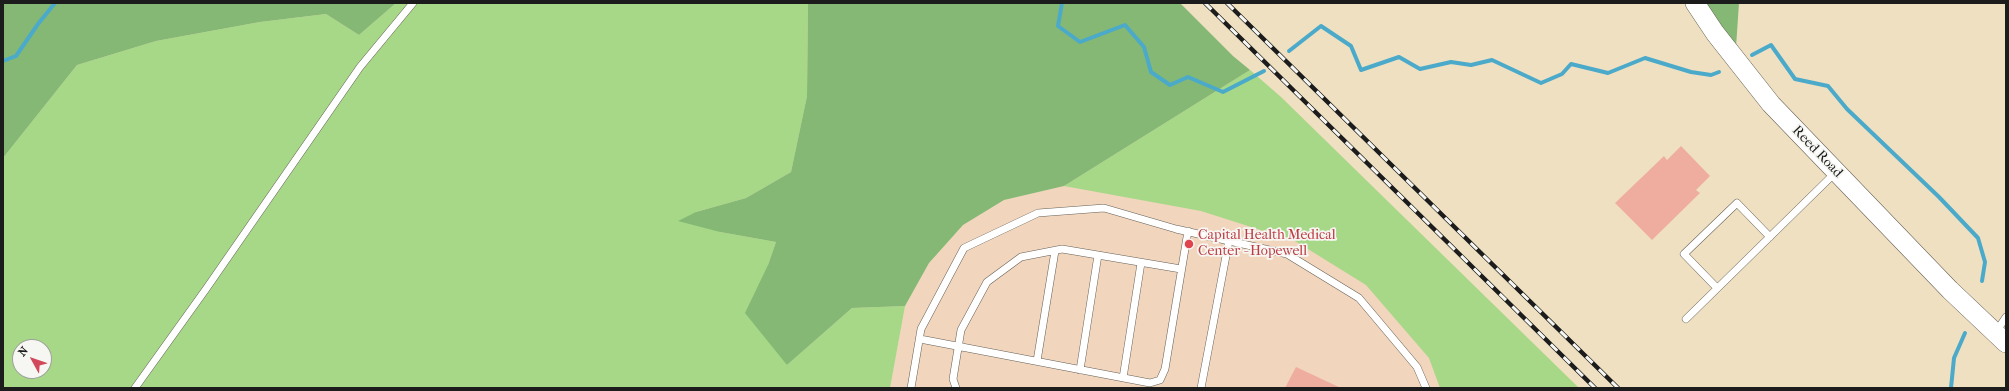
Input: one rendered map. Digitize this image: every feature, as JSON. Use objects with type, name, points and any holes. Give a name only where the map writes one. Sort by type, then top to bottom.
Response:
[{"type":"street","name":"Reed Road","points":[[1695,3],[1746,75],[1771,104],[1950,290],[2001,338]]},
{"type":"lane","points":[[135,388],[360,68],[413,3]]},
{"type":"lane","points":[[1686,318],[1836,171]]},
{"type":"lane","points":[[1717,288],[1684,254],[1737,203],[1770,237]]},
{"type":"lane","points":[[911,388],[921,329],[964,248],[1038,213],[1104,208],[1188,231],[1287,254],[1359,298],[1416,367],[1426,388]]},
{"type":"lane","points":[[920,339],[1150,383],[1160,380],[1165,369],[1188,231]]},
{"type":"lane","points":[[1200,388],[1228,240]]},
{"type":"lane","points":[[956,388],[953,380],[961,330],[987,282],[1021,257],[1062,249],[1181,269]]},
{"type":"lane","points":[[1037,361],[1055,250]]},
{"type":"lane","points":[[1080,370],[1098,255]]},
{"type":"lane","points":[[1123,378],[1141,263]]},
{"type":"lane","points":[[2001,338],[2006,317]]},
{"type":"shaded area","name":"Capital Health Medical Center - Hopewell","points":[[1250,70],[1281,97],[1579,388],[890,388],[905,306],[929,263],[963,225],[1004,200],[1064,186]]},
{"type":"green space","points":[[3,3],[396,3],[359,35],[326,14],[260,22],[156,41],[77,65],[3,158]]},
{"type":"green space","points":[[396,3],[808,3],[807,96],[791,172],[746,198],[696,212],[720,232],[776,242],[768,265],[787,365],[852,308],[905,306],[890,388],[3,388],[3,158],[77,65],[156,41],[260,22],[326,14],[359,35]]},
{"type":"green space","points":[[808,3],[1180,3],[1233,56],[1250,70],[1064,186],[1004,200],[963,225],[929,263],[905,306],[852,308],[787,365],[745,313],[768,265],[776,242],[720,232],[678,221],[696,212],[746,198],[791,172],[807,96]]},
{"type":"green space","points":[[1700,3],[1739,3],[1735,62]]},
{"type":"green space","points":[[1250,70],[1281,97],[1579,388],[1440,388],[1429,358],[1366,285],[1295,241],[1201,211],[1064,186]]},
{"type":"building","points":[[1681,146],[1710,176],[1696,190],[1700,193],[1652,240],[1615,203],[1664,156],[1667,160]]},
{"type":"building","points":[[1296,367],[1341,388],[1285,388]]},
{"type":"waterway","points":[[3,61],[16,56],[38,24],[55,3]]},
{"type":"waterway","points":[[1062,3],[1058,26],[1080,42],[1125,25],[1144,47],[1151,72],[1170,85],[1188,77],[1223,92],[1264,71]]},
{"type":"waterway","points":[[1289,51],[1321,26],[1351,46],[1361,70],[1399,57],[1420,69],[1451,62],[1471,65],[1492,60],[1541,83],[1562,74],[1571,64],[1608,73],[1645,58],[1691,72],[1711,75],[1719,72]]},
{"type":"waterway","points":[[1752,55],[1771,45],[1795,79],[1828,86],[1847,109],[1939,197],[1978,238],[1985,262],[1982,281]]},
{"type":"waterway","points":[[1951,388],[1954,358],[1965,333]]},
{"type":"railway","points":[[1205,3],[1595,388]]},
{"type":"railway","points":[[1227,3],[1618,388]]},
{"type":"place","name":"Capital Health Medical Center - Hopewell","points":[[1189,244]]}]
